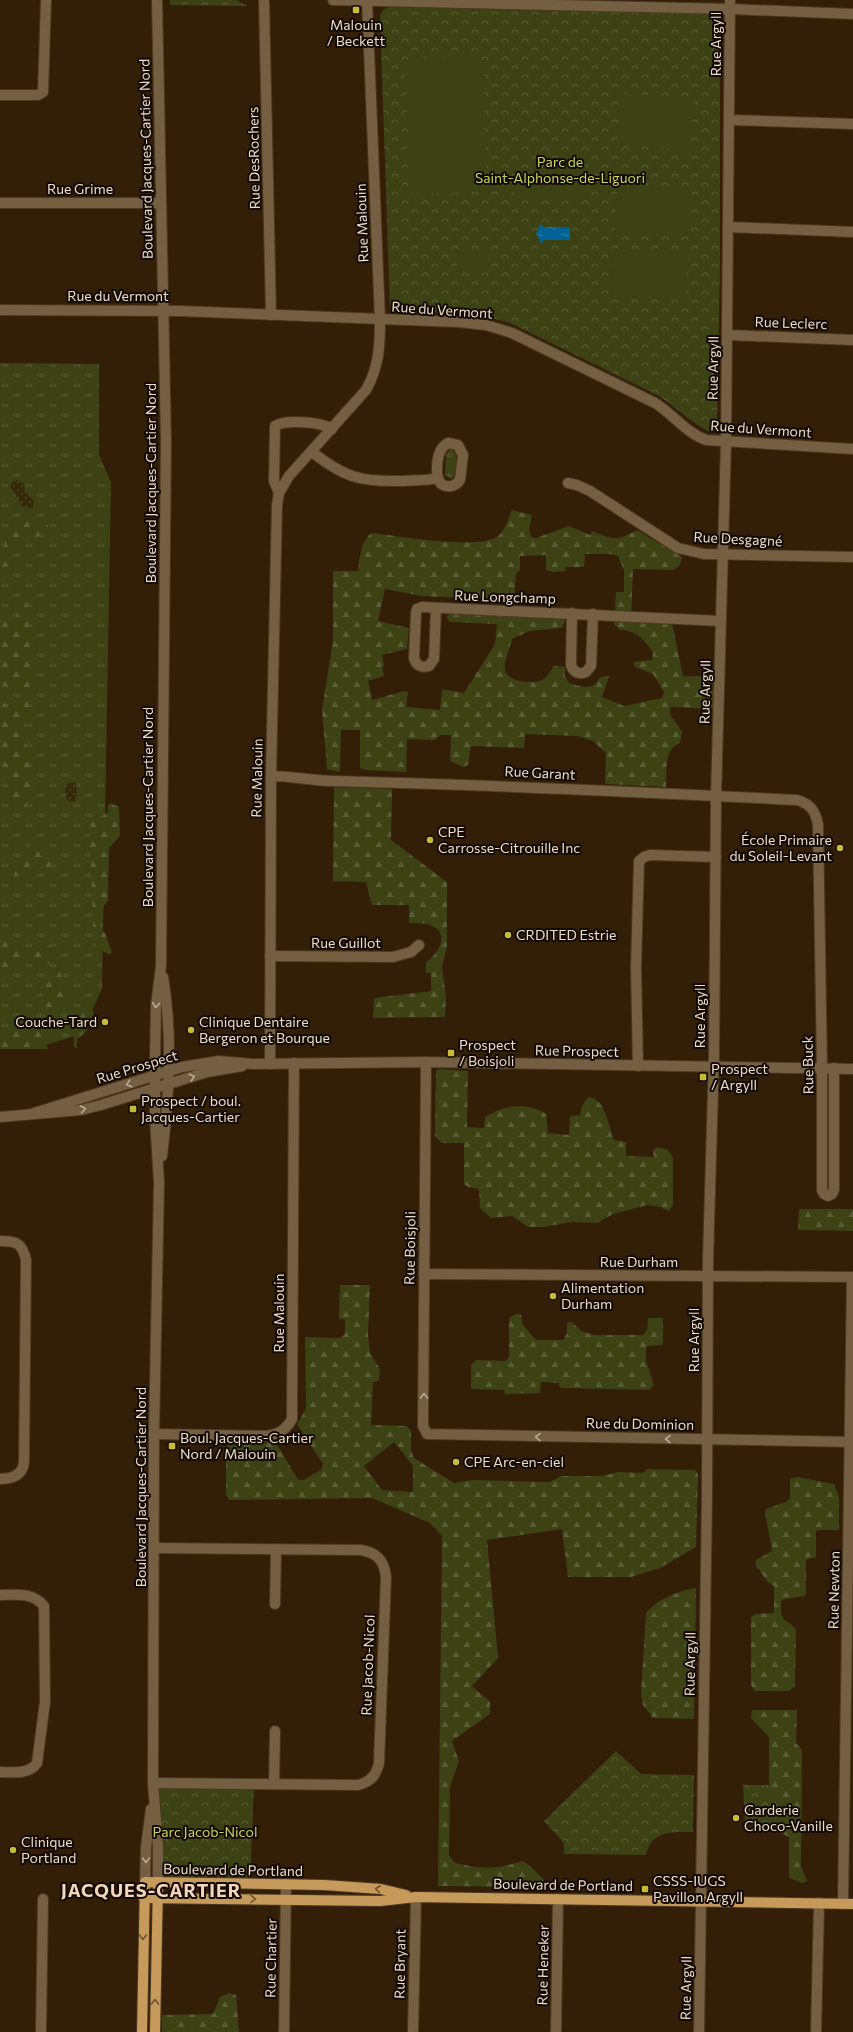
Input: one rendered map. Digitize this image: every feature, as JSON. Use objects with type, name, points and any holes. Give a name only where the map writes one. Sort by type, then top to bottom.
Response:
[{"type":"main road","name":"Boulevard de Portland","points":[[145,1882],[286,1884],[381,1889],[416,1897]]},
{"type":"main road","name":"Boulevard Jacques-Cartier Nord","points":[[142,2032],[145,1882]]},
{"type":"main road","name":"Boulevard Jacques-Cartier Nord","points":[[155,2032],[158,1882]]},
{"type":"main road","name":"Boulevard de Portland","points":[[144,1898],[380,1901],[416,1897],[848,1904]]},
{"type":"street","points":[[0,95],[38,95],[43,92],[46,0]]},
{"type":"street","name":"Boulevard Jacques-Cartier Nord","points":[[157,0],[166,441],[161,966],[156,1006],[155,1076],[159,1182],[154,1434],[153,1788],[158,1846],[158,1882]]},
{"type":"street","name":"Rue DesRochers","points":[[264,0],[271,315]]},
{"type":"street","points":[[333,0],[730,5],[853,14]]},
{"type":"street","name":"Rue Malouin","points":[[270,1064],[271,776],[276,512],[279,493],[289,476],[366,390],[373,377],[380,353],[368,0]]},
{"type":"street","name":"Rue Argyll","points":[[699,2032],[702,1902],[708,1276],[714,1067],[716,796],[720,621],[724,554],[728,335],[730,5]]},
{"type":"street","points":[[730,120],[853,124]]},
{"type":"street","name":"Rue Grime","points":[[0,203],[160,203]]},
{"type":"street","points":[[729,227],[853,232]]},
{"type":"street","name":"Rue du Vermont","points":[[0,310],[163,311],[458,322],[498,328],[655,403],[670,413],[699,437],[726,442],[853,449]]},
{"type":"street","name":"Rue Leclerc","points":[[728,335],[853,340]]},
{"type":"street","name":"Rue Malouin","points":[[279,493],[274,481],[275,426],[282,422],[320,423],[332,429]]},
{"type":"street","points":[[312,452],[345,474],[361,480],[380,482],[428,480],[438,478]]},
{"type":"street","name":"Rue Desgagné","points":[[568,483],[590,491],[678,548],[704,554],[853,557]]},
{"type":"street","name":"Rue Longchamp","points":[[436,608],[434,659],[429,666],[423,667],[417,664],[414,658],[416,613],[417,609],[422,607],[720,621]]},
{"type":"street","name":"Rue Longchamp","points":[[572,613],[571,665],[574,671],[580,674],[586,672],[591,666],[593,614]]},
{"type":"street","name":"Rue Garant","points":[[271,776],[332,781],[448,783],[797,800],[808,804]]},
{"type":"street","name":"Rue Buck","points":[[808,804],[815,813],[818,824],[822,1068],[822,1190],[824,1194],[828,1196],[832,1194],[834,1190],[834,1068]]},
{"type":"street","points":[[638,1066],[636,967],[639,862],[644,857],[650,855],[716,857]]},
{"type":"street","name":"Rue Guillot","points":[[270,956],[393,957],[411,952],[419,945]]},
{"type":"street","name":"Boulevard Jacques-Cartier Nord","points":[[159,1182],[166,1121],[168,1085],[168,1004],[161,966]]},
{"type":"street","name":"Rue Prospect","points":[[31,1114],[168,1072],[208,1062],[253,1064],[426,1062],[853,1069]]},
{"type":"street","name":"Rue Boisjoli","points":[[426,1062],[423,1426],[427,1434]]},
{"type":"street","name":"Rue Malouin","points":[[154,1434],[267,1436],[283,1431],[292,1419],[294,1063]]},
{"type":"street","name":"Rue Prospect","points":[[0,1117],[81,1110],[155,1089],[207,1072],[253,1064]]},
{"type":"street","points":[[0,1241],[13,1241],[19,1245],[24,1252],[26,1260],[24,1468],[19,1474],[11,1478],[0,1479]]},
{"type":"street","name":"Rue Durham","points":[[424,1274],[852,1277]]},
{"type":"street","name":"Rue Newton","points":[[848,1904],[852,1277]]},
{"type":"street","name":"Rue du Dominion","points":[[427,1434],[851,1442]]},
{"type":"street","name":"Rue Jacob-Nicol","points":[[153,1788],[274,1784],[358,1785],[370,1781],[376,1773],[379,1764],[386,1577],[383,1564],[380,1559],[370,1551],[154,1548]]},
{"type":"street","points":[[275,1604],[276,1550]]},
{"type":"street","points":[[0,1595],[30,1595],[36,1597],[44,1606],[45,1612],[45,1702],[38,1757],[33,1768],[18,1772],[0,1772]]},
{"type":"street","points":[[274,1784],[275,1731]]},
{"type":"street","name":"Boulevard Jacques-Cartier Nord","points":[[145,1882],[146,1846],[153,1788]]},
{"type":"street","name":"Rue Chartier","points":[[284,2032],[286,1884]]},
{"type":"street","name":"Rue Bryant","points":[[413,2032],[416,1897]]},
{"type":"street","points":[[41,2032],[43,1899]]},
{"type":"street","name":"Rue Heneker","points":[[556,2032],[558,1899]]},
{"type":"street","points":[[816,2032],[819,1903]]},
{"type":"green space","points":[[170,0],[236,0],[248,6],[170,5]]},
{"type":"green space","name":"Parc de Saint-Alphonse-de-Liguori","points":[[390,7],[713,13],[720,16],[720,263],[717,430],[712,433],[704,429],[657,395],[510,323],[485,316],[469,314],[390,310],[380,15],[384,9]]},
{"type":"green space","points":[[480,56],[480,61],[483,61],[485,118],[481,118],[482,129],[486,130],[487,186],[483,186],[483,192],[412,194],[412,188],[408,188],[407,132],[410,131],[410,121],[407,121],[405,64],[408,64],[408,58]]},
{"type":"green space","points":[[621,93],[694,99],[691,150],[617,144]]},
{"type":"green space","points":[[519,171],[579,172],[581,177],[581,199],[576,201],[516,200],[513,196],[514,176]]},
{"type":"green space","points":[[617,187],[692,190],[690,237],[614,234]]},
{"type":"green space","points":[[613,250],[688,253],[686,300],[611,297]]},
{"type":"green space","points":[[457,252],[488,253],[488,273],[457,272]]},
{"type":"green space","points":[[0,363],[99,364],[99,455],[111,482],[102,989],[81,1034],[46,1045],[48,1049],[0,1049]]},
{"type":"green space","points":[[449,450],[453,450],[457,454],[455,476],[451,479],[445,475],[446,454]]},
{"type":"green space","points":[[512,510],[532,515],[529,530],[531,537],[536,538],[569,526],[590,535],[592,531],[610,538],[620,538],[637,530],[682,557],[680,565],[674,570],[633,569],[631,622],[672,623],[683,676],[712,677],[714,709],[670,707],[670,714],[682,732],[680,743],[675,746],[668,756],[666,768],[666,787],[605,784],[606,753],[593,741],[577,736],[525,734],[524,748],[471,746],[468,765],[463,767],[450,761],[451,735],[440,735],[435,740],[407,739],[406,772],[366,770],[360,768],[360,730],[341,730],[340,772],[327,769],[322,710],[333,640],[333,571],[358,571],[363,546],[367,537],[371,533],[436,541],[486,541],[500,535]],"holes":[[[585,554],[610,554],[618,556],[624,570],[624,592],[616,592],[614,624],[620,630],[626,630],[639,636],[653,652],[652,660],[633,662],[635,667],[653,674],[664,692],[662,698],[624,706],[602,697],[609,676],[600,677],[591,686],[582,687],[569,683],[565,676],[565,667],[554,666],[547,676],[541,681],[524,682],[513,679],[506,673],[505,670],[512,639],[529,631],[562,628],[565,621],[563,619],[450,613],[447,617],[449,622],[497,624],[495,644],[464,693],[442,689],[440,710],[406,707],[408,692],[404,691],[372,700],[368,681],[384,676],[382,655],[407,649],[409,628],[378,621],[385,589],[422,596],[508,600],[514,599],[516,574],[520,570],[520,556],[546,555],[546,570],[553,572],[565,571],[566,567],[584,567]]]},
{"type":"green space","points":[[30,517],[40,519],[58,535],[55,539],[42,535],[26,540],[11,551],[7,565],[0,573],[0,550],[3,549],[7,534]]},
{"type":"green space","points":[[21,589],[26,593],[35,670],[32,702],[24,731],[32,787],[24,812],[16,804],[10,793],[6,778],[1,746],[0,714],[0,702],[12,707],[21,693],[15,683],[7,687],[0,683],[0,615],[11,619],[17,616]]},
{"type":"green space","points":[[334,787],[392,789],[391,840],[447,882],[447,946],[442,967],[446,997],[445,1017],[373,1018],[374,998],[431,991],[431,973],[426,973],[426,962],[430,960],[437,952],[441,942],[441,937],[440,932],[433,926],[423,923],[409,923],[409,905],[372,905],[366,882],[333,881]]},
{"type":"green space","points":[[110,803],[119,807],[120,836],[109,848],[108,901],[100,909],[100,930],[105,933],[112,952],[109,955],[94,945],[89,827],[91,823],[108,812],[108,806]]},
{"type":"green space","points":[[38,841],[51,863],[49,870],[1,878],[1,874],[16,870],[24,865],[28,857],[31,842]]},
{"type":"green space","points":[[0,928],[3,929],[18,948],[37,950],[49,946],[54,949],[49,964],[22,958],[13,965],[0,970]]},
{"type":"green space","points":[[59,971],[69,996],[63,1010],[41,1008],[41,997],[46,991],[43,981],[52,981]]},
{"type":"green space","points":[[86,1008],[91,1009],[94,1013],[87,1031],[77,1039],[77,1048],[74,1047],[75,1031],[80,1017]]},
{"type":"green space","points":[[63,1018],[65,1028],[31,1048],[0,1048],[0,1031]]},
{"type":"green space","points":[[439,1069],[468,1071],[467,1127],[484,1128],[485,1117],[500,1110],[516,1106],[539,1110],[546,1114],[548,1133],[569,1135],[570,1116],[580,1115],[582,1106],[588,1097],[594,1099],[603,1107],[614,1140],[626,1142],[626,1156],[654,1157],[653,1150],[658,1147],[668,1150],[673,1158],[673,1205],[669,1211],[660,1207],[647,1205],[613,1214],[597,1223],[572,1222],[543,1227],[528,1227],[512,1216],[491,1218],[480,1208],[479,1189],[468,1187],[464,1184],[464,1143],[442,1143],[435,1136],[436,1071]]},
{"type":"green space","points":[[799,1209],[853,1209],[853,1231],[798,1230]]},
{"type":"green space","points":[[340,1285],[370,1285],[368,1335],[370,1353],[380,1369],[379,1381],[373,1382],[371,1425],[407,1426],[411,1431],[411,1451],[414,1458],[454,1483],[472,1480],[550,1482],[561,1476],[602,1476],[618,1472],[642,1473],[647,1469],[695,1470],[698,1474],[696,1547],[660,1568],[631,1577],[568,1577],[562,1529],[487,1540],[498,1658],[472,1686],[490,1702],[490,1714],[452,1741],[459,1761],[450,1786],[449,1855],[455,1863],[488,1868],[504,1866],[522,1861],[529,1865],[544,1880],[541,1887],[438,1886],[442,1536],[430,1523],[372,1498],[229,1500],[226,1495],[226,1448],[230,1444],[261,1444],[275,1441],[298,1480],[303,1480],[321,1470],[323,1464],[297,1424],[306,1409],[305,1337],[340,1338],[345,1334],[345,1319],[339,1319]],"holes":[[[394,1442],[413,1466],[413,1492],[382,1490],[364,1466]]]},
{"type":"green space","points":[[516,1314],[521,1315],[523,1325],[536,1340],[563,1340],[567,1333],[567,1322],[572,1322],[581,1331],[594,1335],[643,1335],[647,1330],[648,1318],[663,1318],[663,1345],[646,1346],[646,1361],[654,1385],[649,1390],[560,1388],[559,1383],[541,1382],[540,1393],[505,1394],[504,1390],[471,1389],[471,1365],[476,1360],[506,1361],[509,1357],[509,1318]]},
{"type":"green space","points":[[797,1477],[834,1484],[839,1497],[839,1530],[817,1530],[816,1557],[806,1560],[806,1594],[804,1596],[781,1600],[781,1613],[784,1620],[796,1629],[795,1686],[789,1691],[755,1691],[751,1685],[751,1617],[755,1614],[774,1613],[774,1586],[768,1582],[756,1566],[756,1560],[772,1551],[765,1512],[766,1509],[786,1502],[790,1498],[790,1479]]},
{"type":"green space","points":[[696,1588],[694,1719],[653,1718],[643,1705],[641,1694],[646,1613],[650,1608],[669,1596]]},
{"type":"green space","points":[[752,1710],[797,1710],[796,1743],[802,1750],[801,1866],[807,1881],[802,1883],[789,1878],[789,1837],[773,1829],[769,1824],[769,1737],[751,1718]]},
{"type":"green space","points":[[616,1751],[641,1774],[694,1775],[693,1832],[664,1834],[653,1841],[646,1855],[564,1854],[564,1843],[544,1821]]},
{"type":"green space","name":"Parc Jacob-Nicol","points":[[153,1783],[254,1784],[250,1884],[158,1882]]},
{"type":"green space","points":[[743,1785],[769,1785],[769,1824],[745,1824]]},
{"type":"green space","points":[[229,1993],[236,1995],[239,2032],[162,2032],[162,2015],[213,2014],[220,1997]]},
{"type":"sand","points":[[17,480],[24,484],[25,492],[34,501],[33,508],[23,507],[11,488],[11,483]]},
{"type":"sand","points":[[70,782],[76,783],[76,797],[74,802],[70,802],[65,795],[65,786]]},
{"type":"water","points":[[541,224],[544,227],[570,227],[570,240],[544,240],[541,243],[536,233]]},
{"type":"place","name":"Malouin / Beckett","points":[[356,10]]},
{"type":"place","name":"CPE Carrosse-Citrouille Inc","points":[[430,840]]},
{"type":"place","name":"École Primaire du Soleil-Levant","points":[[840,848]]},
{"type":"place","name":"CRDITED Estrie","points":[[508,935]]},
{"type":"place","name":"Couche-Tard","points":[[105,1022]]},
{"type":"place","name":"Clinique Dentaire Bergeron et Bourque","points":[[191,1030]]},
{"type":"place","name":"Prospect / Boisjoli","points":[[451,1053]]},
{"type":"place","name":"Prospect / Argyll","points":[[703,1077]]},
{"type":"place","name":"Prospect / boul. Jacques-Cartier","points":[[133,1109]]},
{"type":"place","name":"Alimentation Durham","points":[[553,1296]]},
{"type":"place","name":"Boul. Jacques-Cartier Nord / Malouin","points":[[172,1446]]},
{"type":"place","name":"CPE Arc-en-ciel","points":[[456,1462]]},
{"type":"place","name":"Garderie Choco-Vanille","points":[[736,1818]]},
{"type":"place","name":"Clinique Portland","points":[[13,1850]]},
{"type":"place","name":"CSSS-IUGS Pavillon Argyll","points":[[645,1889]]},
{"type":"district","name":"JACQUES-CARTIER","points":[[151,1891]]}]
